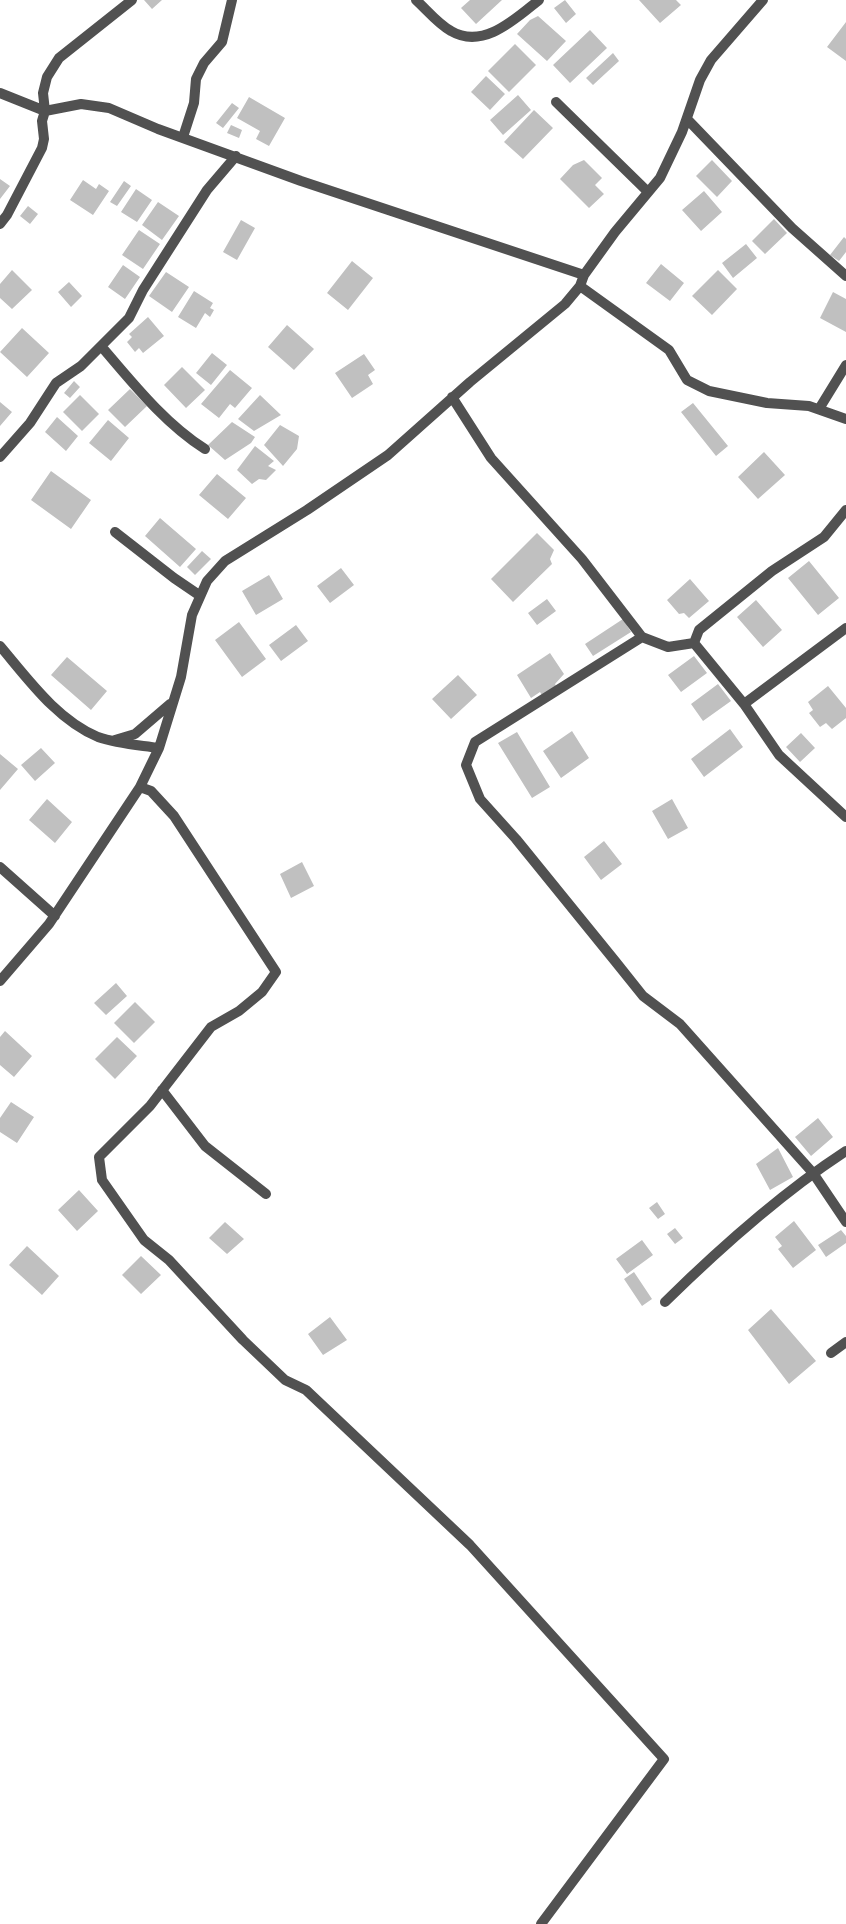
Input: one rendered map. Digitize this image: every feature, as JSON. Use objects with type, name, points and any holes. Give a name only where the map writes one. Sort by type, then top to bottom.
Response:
[{"type":"street","points":[[0,224],[11,208],[42,148],[44,139],[42,121],[46,111],[43,93],[47,77],[60,58],[132,0]]},
{"type":"street","points":[[183,137],[194,103],[196,80],[204,63],[222,42],[232,0]]},
{"type":"street","points":[[416,0],[451,32],[476,38],[503,28],[540,0]]},
{"type":"street","points":[[0,980],[55,916],[140,787],[159,748],[181,677],[192,615],[199,595],[207,581],[225,561],[374,466],[452,397],[545,322],[580,286],[584,275],[615,232],[660,178],[686,119],[700,80],[711,60],[763,0]]},
{"type":"street","points":[[0,93],[46,111],[67,105],[103,106],[301,180],[584,275]]},
{"type":"street","points":[[556,102],[648,192]]},
{"type":"street","points":[[686,119],[792,228],[846,276]]},
{"type":"street","points":[[0,458],[30,423],[56,383],[82,366],[129,318],[143,290],[207,190],[236,156]]},
{"type":"street","points":[[580,286],[669,350],[688,380],[695,384],[709,391],[767,403],[809,406],[846,419]]},
{"type":"street","points":[[101,346],[149,400],[187,438],[205,449]]},
{"type":"street","points":[[819,409],[846,365]]},
{"type":"street","points":[[452,397],[491,458],[576,552],[642,637],[668,647],[694,643]]},
{"type":"street","points":[[694,643],[699,630],[772,571],[824,537],[846,510]]},
{"type":"street","points":[[115,532],[199,595]]},
{"type":"street","points":[[744,704],[846,628]]},
{"type":"street","points":[[642,637],[475,742],[466,765],[480,799],[516,839],[643,996],[680,1024],[813,1173],[846,1222]]},
{"type":"street","points":[[694,643],[744,704],[779,755],[846,816]]},
{"type":"street","points":[[0,646],[61,714],[98,736],[114,741],[159,748]]},
{"type":"street","points":[[114,741],[135,734],[172,702]]},
{"type":"street","points":[[140,787],[150,791],[174,816],[276,972],[262,992],[251,1002],[211,1027],[162,1090],[99,1157],[102,1180],[144,1240],[170,1260],[243,1340],[271,1367],[285,1380],[306,1390],[470,1545],[664,1759],[541,1924]]},
{"type":"street","points":[[0,867],[55,916]]},
{"type":"street","points":[[162,1090],[205,1146],[266,1194]]},
{"type":"street","points":[[665,1302],[746,1226],[813,1173],[846,1151]]},
{"type":"street","points":[[831,1353],[846,1342]]},
{"type":"building","points":[[144,0],[162,0],[152,9]]},
{"type":"building","points":[[470,0],[502,0],[476,24],[461,8]]},
{"type":"building","points":[[565,0],[576,14],[566,23],[554,8]]},
{"type":"building","points":[[639,0],[676,0],[681,5],[660,23]]},
{"type":"building","points":[[538,16],[566,41],[547,61],[517,34],[530,20]]},
{"type":"building","points":[[846,22],[846,61],[827,47]]},
{"type":"building","points":[[590,30],[607,48],[570,83],[553,65]]},
{"type":"building","points":[[515,44],[536,65],[509,92],[488,71]]},
{"type":"building","points":[[613,53],[619,61],[593,85],[586,78]]},
{"type":"building","points":[[486,76],[505,94],[490,110],[471,92]]},
{"type":"building","points":[[518,95],[531,110],[503,135],[490,120]]},
{"type":"building","points":[[249,97],[285,118],[269,146],[256,139],[260,131],[237,118]]},
{"type":"building","points":[[232,103],[239,108],[223,128],[216,123]]},
{"type":"building","points":[[534,110],[553,128],[523,159],[504,142]]},
{"type":"building","points":[[231,125],[242,130],[239,138],[227,133]]},
{"type":"building","points":[[584,160],[602,178],[595,185],[604,194],[589,208],[560,179],[573,165]]},
{"type":"building","points":[[712,160],[732,181],[717,197],[696,176]]},
{"type":"building","points":[[0,179],[10,186],[0,199]]},
{"type":"building","points":[[83,180],[96,189],[99,184],[109,191],[93,215],[70,200]]},
{"type":"building","points":[[124,181],[131,186],[117,206],[110,202]]},
{"type":"building","points":[[136,189],[152,200],[137,222],[121,212]]},
{"type":"building","points":[[704,191],[722,212],[701,231],[682,210]]},
{"type":"building","points":[[158,202],[179,216],[162,240],[142,225]]},
{"type":"building","points":[[28,206],[38,214],[30,224],[20,216]]},
{"type":"building","points":[[774,219],[787,233],[765,254],[752,241]]},
{"type":"building","points":[[241,220],[255,228],[237,260],[223,252]]},
{"type":"building","points":[[139,230],[160,244],[143,269],[122,255]]},
{"type":"building","points":[[844,237],[846,239],[846,252],[839,261],[830,255]]},
{"type":"building","points":[[746,244],[757,258],[733,278],[722,263]]},
{"type":"building","points":[[352,261],[373,278],[348,310],[327,293]]},
{"type":"building","points":[[661,264],[684,283],[670,301],[646,283]]},
{"type":"building","points":[[123,265],[140,277],[125,299],[108,287]]},
{"type":"building","points":[[12,270],[32,290],[12,309],[0,298],[0,284]]},
{"type":"building","points":[[718,270],[737,289],[712,315],[692,296]]},
{"type":"building","points":[[166,272],[189,287],[172,312],[149,296]]},
{"type":"building","points":[[69,282],[82,296],[71,307],[58,292]]},
{"type":"building","points":[[194,291],[213,303],[210,308],[214,310],[210,317],[205,313],[196,328],[178,317]]},
{"type":"building","points":[[833,292],[846,299],[846,332],[820,318]]},
{"type":"building","points":[[148,317],[164,336],[143,353],[139,348],[135,352],[127,342],[132,337],[129,334]]},
{"type":"building","points":[[287,325],[314,349],[294,370],[268,347]]},
{"type":"building","points":[[22,328],[49,353],[27,377],[0,352]]},
{"type":"building","points":[[212,353],[227,365],[211,385],[196,373]]},
{"type":"building","points":[[364,354],[375,370],[368,375],[373,384],[352,398],[335,373]]},
{"type":"building","points":[[182,367],[205,390],[186,408],[164,385]]},
{"type":"building","points":[[230,370],[252,388],[235,408],[230,404],[219,418],[201,404]]},
{"type":"building","points":[[74,381],[80,387],[70,398],[64,393]]},
{"type":"building","points":[[130,389],[147,406],[125,427],[108,410]]},
{"type":"building","points":[[80,395],[99,414],[82,431],[63,412]]},
{"type":"building","points":[[260,395],[281,415],[254,431],[238,419]]},
{"type":"building","points":[[0,402],[12,412],[0,426]]},
{"type":"building","points":[[693,403],[728,446],[716,456],[681,412]]},
{"type":"building","points":[[57,417],[78,436],[66,451],[45,432]]},
{"type":"building","points":[[108,420],[129,438],[111,461],[89,443]]},
{"type":"building","points":[[232,422],[255,437],[251,443],[225,460],[208,445]]},
{"type":"building","points":[[280,425],[299,436],[297,449],[283,466],[264,445]]},
{"type":"building","points":[[255,446],[274,461],[268,466],[276,470],[266,480],[259,479],[252,484],[237,470]]},
{"type":"building","points":[[764,452],[785,475],[758,499],[738,477]]},
{"type":"building","points":[[51,471],[91,500],[71,529],[31,500]]},
{"type":"building","points":[[217,474],[246,498],[228,519],[199,495]]},
{"type":"building","points":[[160,518],[196,549],[180,567],[145,536]]},
{"type":"building","points":[[537,533],[554,550],[550,559],[552,564],[513,602],[491,579]]},
{"type":"building","points":[[202,551],[211,559],[195,575],[187,567]]},
{"type":"building","points":[[809,561],[839,598],[818,615],[788,578]]},
{"type":"building","points":[[341,568],[354,585],[330,603],[317,586]]},
{"type":"building","points":[[269,575],[283,599],[256,615],[242,591]]},
{"type":"building","points":[[690,579],[709,601],[689,618],[684,613],[679,614],[667,600]]},
{"type":"building","points":[[547,599],[556,611],[537,625],[528,613]]},
{"type":"building","points":[[756,600],[782,630],[763,647],[737,617]]},
{"type":"building","points":[[623,619],[631,632],[593,656],[585,644]]},
{"type":"building","points":[[239,622],[266,659],[242,677],[215,640]]},
{"type":"building","points":[[296,625],[308,641],[281,661],[269,645]]},
{"type":"building","points":[[550,653],[564,674],[555,684],[557,688],[543,697],[540,692],[531,698],[517,675]]},
{"type":"building","points":[[694,656],[707,673],[681,692],[668,675]]},
{"type":"building","points":[[67,657],[107,691],[91,710],[51,675]]},
{"type":"building","points":[[458,675],[477,695],[451,719],[432,699]]},
{"type":"building","points":[[718,684],[731,701],[703,721],[691,704]]},
{"type":"building","points":[[828,686],[846,708],[846,718],[832,729],[826,723],[820,727],[809,713],[813,710],[808,702]]},
{"type":"building","points":[[730,729],[743,747],[704,777],[691,759]]},
{"type":"building","points":[[572,731],[589,758],[561,778],[543,751]]},
{"type":"building","points":[[517,732],[550,787],[532,798],[498,743]]},
{"type":"building","points":[[801,733],[815,748],[800,762],[786,747]]},
{"type":"building","points":[[41,748],[55,763],[35,781],[21,765]]},
{"type":"building","points":[[0,754],[18,769],[0,790]]},
{"type":"building","points":[[47,799],[72,822],[55,843],[29,820]]},
{"type":"building","points":[[672,799],[688,828],[668,839],[652,811]]},
{"type":"building","points":[[604,841],[622,864],[601,880],[584,857]]},
{"type":"building","points":[[302,862],[314,886],[291,898],[280,874]]},
{"type":"building","points":[[116,983],[127,996],[106,1015],[94,1003]]},
{"type":"building","points":[[135,1002],[155,1022],[134,1043],[114,1023]]},
{"type":"building","points":[[5,1031],[32,1056],[14,1077],[0,1065],[0,1037]]},
{"type":"building","points":[[117,1037],[137,1056],[115,1079],[95,1059]]},
{"type":"building","points":[[11,1102],[34,1117],[17,1143],[0,1132],[0,1118]]},
{"type":"building","points":[[818,1118],[833,1137],[811,1156],[795,1137]]},
{"type":"building","points":[[778,1148],[793,1177],[770,1190],[756,1164]]},
{"type":"building","points":[[79,1190],[98,1211],[77,1231],[58,1210]]},
{"type":"building","points":[[657,1202],[665,1214],[658,1219],[649,1208]]},
{"type":"building","points":[[794,1221],[816,1250],[793,1268],[778,1249],[782,1246],[775,1237]]},
{"type":"building","points":[[225,1222],[244,1239],[227,1254],[209,1238]]},
{"type":"building","points":[[675,1228],[683,1238],[675,1244],[667,1234]]},
{"type":"building","points":[[841,1230],[846,1236],[846,1243],[826,1257],[818,1245]]},
{"type":"building","points":[[642,1240],[653,1255],[627,1274],[616,1259]]},
{"type":"building","points":[[27,1246],[59,1276],[42,1295],[9,1265]]},
{"type":"building","points":[[141,1256],[161,1275],[141,1294],[122,1275]]},
{"type":"building","points":[[634,1272],[652,1299],[642,1306],[624,1279]]},
{"type":"building","points":[[771,1309],[816,1361],[789,1384],[748,1330]]},
{"type":"building","points":[[330,1317],[347,1340],[323,1355],[308,1334]]}]
